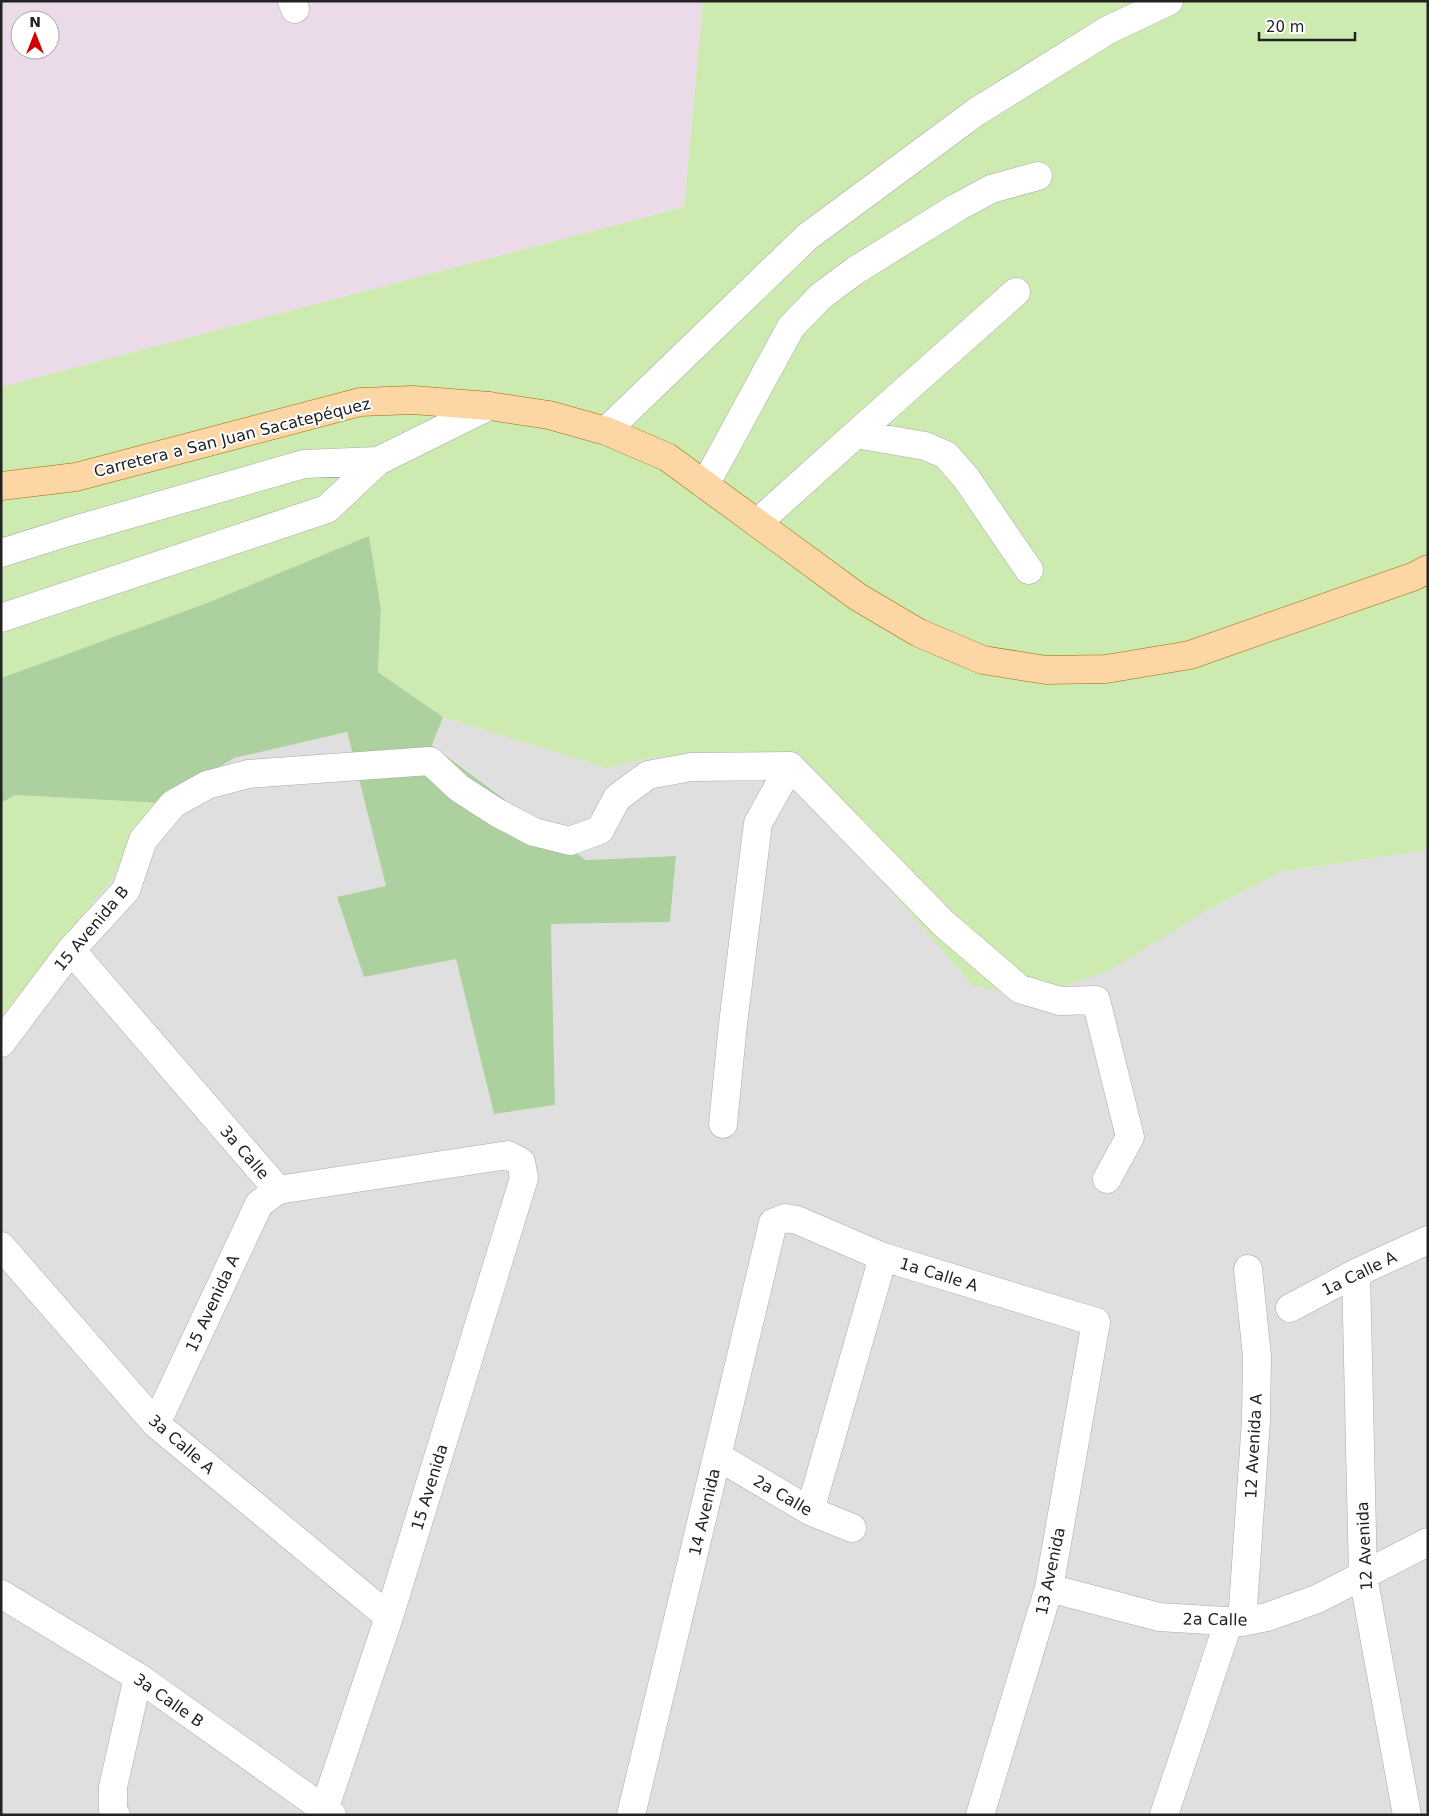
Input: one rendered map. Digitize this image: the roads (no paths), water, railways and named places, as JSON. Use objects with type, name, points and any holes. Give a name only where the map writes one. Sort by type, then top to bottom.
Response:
[{"type":"main road","name":"Carretera a San Juan Sacatepéquez","points":[[1,486],[76,476],[360,402],[413,400],[489,406],[549,415],[606,430],[667,457],[858,597],[919,633],[983,660],[1046,670],[1106,669],[1190,655],[1415,576],[1428,569]]},
{"type":"street","points":[[606,430],[807,237],[976,112],[1108,30],[1170,1]]},
{"type":"street","points":[[705,485],[791,327],[821,296],[856,270],[956,208],[991,189],[1038,176]]},
{"type":"street","points":[[757,523],[1016,292]]},
{"type":"street","points":[[1,618],[327,509],[378,461],[489,406]]},
{"type":"street","points":[[856,434],[925,446],[946,455],[966,478],[1030,570]]},
{"type":"street","points":[[1,553],[304,464],[378,461]]},
{"type":"street","name":"15 Avenida B","points":[[1,1043],[71,950],[126,890],[143,840],[173,804],[207,785],[248,774],[430,760],[459,788],[496,812],[534,832],[570,841],[600,830],[617,798],[648,775],[690,767],[790,766]]},
{"type":"street","points":[[723,1124],[733,1024],[758,822],[790,766],[942,922],[1020,989],[1060,1001],[1096,1000],[1130,1137],[1107,1179]]},
{"type":"street","name":"3a Calle","points":[[71,950],[278,1190],[508,1155],[521,1162]]},
{"type":"street","name":"15 Avenida","points":[[328,1813],[524,1178],[521,1162]]},
{"type":"street","name":"15 Avenida A","points":[[156,1424],[259,1204],[278,1190]]},
{"type":"street","name":"1a Calle A","points":[[785,1218],[797,1220],[883,1257],[1096,1322]]},
{"type":"street","name":"14 Avenida","points":[[631,1815],[773,1223],[785,1218]]},
{"type":"street","name":"1a Calle A","points":[[1290,1308],[1356,1273],[1428,1240]]},
{"type":"street","name":"3a Calle A","points":[[1,1246],[156,1424],[388,1617]]},
{"type":"street","points":[[810,1511],[883,1257]]},
{"type":"street","name":"12 Avenida A","points":[[1164,1815],[1236,1622],[1256,1420],[1257,1356],[1248,1269]]},
{"type":"street","name":"12 Avenida","points":[[1356,1273],[1363,1576],[1407,1815]]},
{"type":"street","name":"13 Avenida","points":[[980,1815],[1049,1588],[1096,1322]]},
{"type":"street","name":"2a Calle","points":[[717,1456],[810,1511],[852,1528]]},
{"type":"street","name":"2a Calle","points":[[1049,1588],[1159,1617],[1236,1622],[1267,1617],[1317,1599],[1428,1542]]},
{"type":"street","name":"3a Calle B","points":[[1,1594],[138,1677],[328,1813]]},
{"type":"street","points":[[116,1815],[112,1810],[112,1787],[138,1677]]}]
